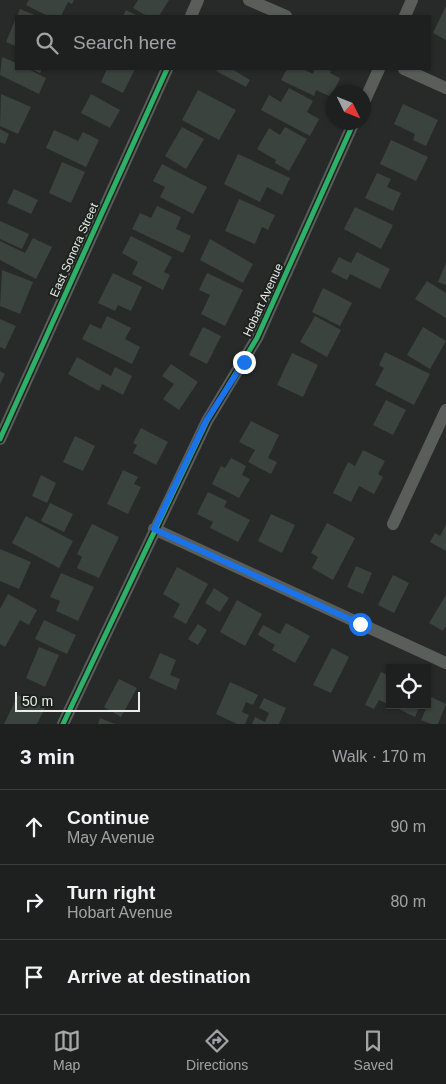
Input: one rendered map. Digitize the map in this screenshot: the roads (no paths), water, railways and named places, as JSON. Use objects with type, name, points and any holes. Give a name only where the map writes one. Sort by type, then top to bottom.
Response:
[{"type":"street","points":[[191,15],[198,0]]},
{"type":"street","points":[[249,0],[284,15]]},
{"type":"street","points":[[404,15],[412,0]]},
{"type":"street","name":"East Sonora Street","points":[[0,439],[167,70]]},
{"type":"street","points":[[371,87],[379,70]]},
{"type":"street","points":[[406,70],[446,88]]},
{"type":"street","name":"Hobart Avenue","points":[[64,724],[206,421],[257,338],[350,130]]},
{"type":"street","points":[[393,524],[446,410]]},
{"type":"street","points":[[154,529],[446,664]]}]
